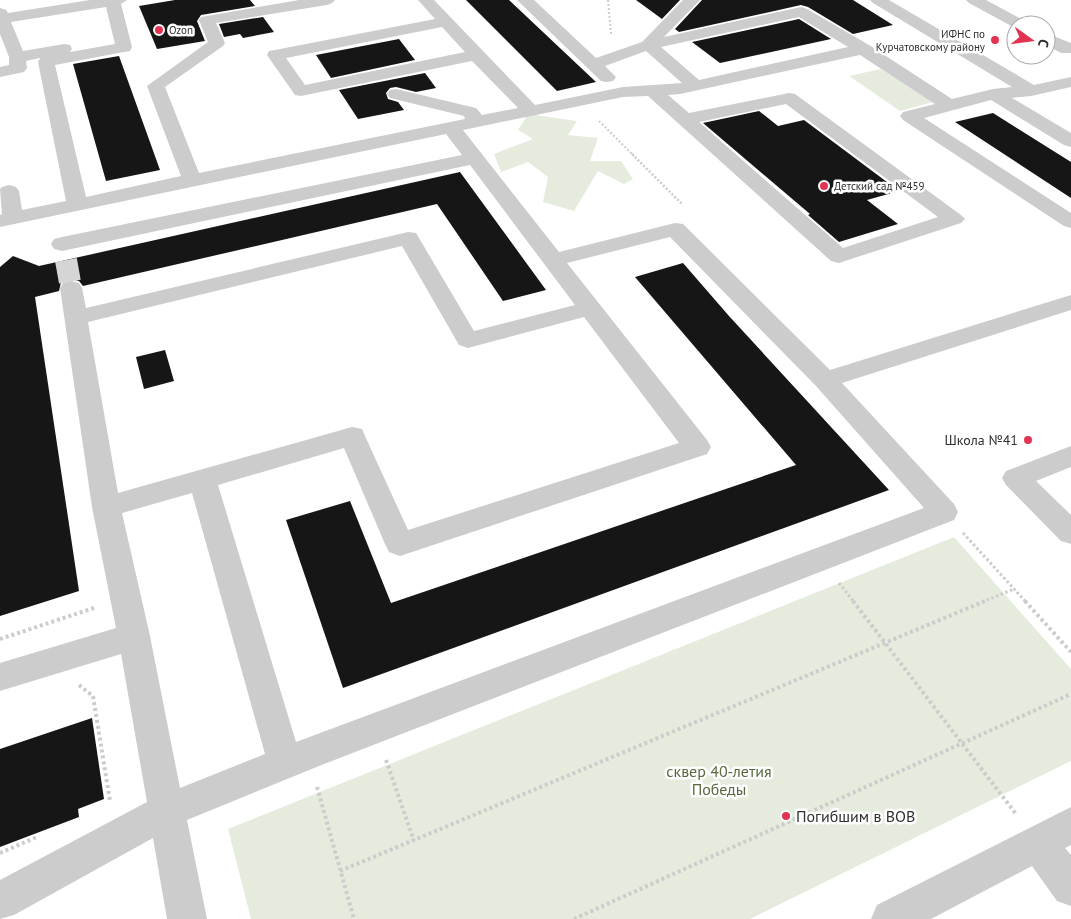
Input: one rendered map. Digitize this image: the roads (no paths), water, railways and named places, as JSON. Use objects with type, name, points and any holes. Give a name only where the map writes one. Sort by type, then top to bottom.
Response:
[{"type":"lane","points":[[192,180],[156,86],[217,42],[207,20],[327,0]]},
{"type":"lane","points":[[426,0],[476,56],[530,111]]},
{"type":"lane","points":[[525,0],[623,92]]},
{"type":"lane","points":[[648,45],[676,14],[692,0]]},
{"type":"lane","points":[[878,0],[1031,90]]},
{"type":"lane","points":[[974,0],[1006,17]]},
{"type":"lane","points":[[0,72],[18,68],[16,57],[0,17],[116,1],[124,46],[46,62],[66,206],[66,264],[106,507],[134,636],[187,919]]},
{"type":"lane","points":[[594,64],[648,45],[801,12],[863,49],[949,105]]},
{"type":"lane","points":[[445,22],[275,55],[300,91],[476,56]]},
{"type":"lane","points":[[16,57],[105,42]]},
{"type":"lane","points":[[1056,43],[1067,49],[1071,48]]},
{"type":"lane","points":[[648,45],[695,85]]},
{"type":"lane","points":[[9,191],[7,220],[66,206],[623,92],[680,89],[863,49]]},
{"type":"lane","points":[[1071,82],[1031,90],[993,94],[909,116],[1071,222]]},
{"type":"lane","points":[[652,90],[839,256],[954,219],[789,98],[685,119]]},
{"type":"lane","points":[[396,94],[470,112],[477,122]]},
{"type":"lane","points":[[993,94],[1071,141]]},
{"type":"lane","points":[[106,507],[352,436],[400,544],[697,447],[451,127]]},
{"type":"lane","points":[[66,264],[475,158]]},
{"type":"lane","points":[[0,901],[166,810],[944,512],[825,380],[674,229],[553,260]]},
{"type":"lane","points":[[76,318],[408,238],[468,340],[590,308]]},
{"type":"lane","points":[[825,380],[1071,302]]},
{"type":"lane","points":[[1071,456],[1016,478],[1071,533]]},
{"type":"lane","points":[[202,479],[296,759]]},
{"type":"lane","points":[[0,677],[134,636]]},
{"type":"lane","points":[[891,919],[1071,825]]},
{"type":"lane","points":[[1038,843],[1071,887]]},
{"type":"tunnel","points":[[66,260],[71,288]]},
{"type":"place","name":"Ozon","points":[[159,30]]},
{"type":"place","name":"ИФНС по Курчатовскому району","points":[[995,40]]},
{"type":"place","name":"Детский сад №459","points":[[824,186]]},
{"type":"place","name":"Школа №41","points":[[1028,440]]},
{"type":"place","name":"Погибшим в ВОВ","points":[[786,816]]},
{"type":"park label","name":"сквер 40-летия Победы","points":[[719,780]]}]
